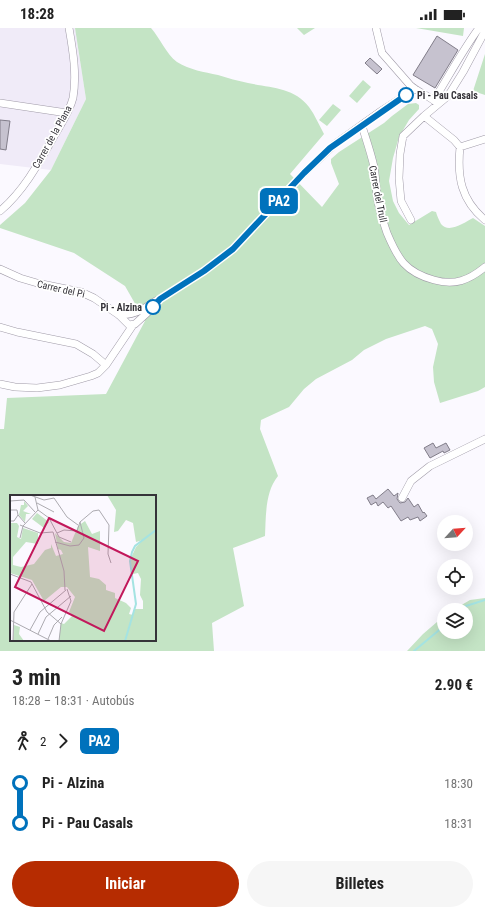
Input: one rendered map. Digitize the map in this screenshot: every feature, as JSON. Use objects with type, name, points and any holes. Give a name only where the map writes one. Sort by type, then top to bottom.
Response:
[{"type":"street","name":"Carrer de la Plana","points":[[0,211],[10,203],[23,186],[45,152],[67,113],[72,100],[75,85],[75,72],[70,28]]},
{"type":"street","points":[[376,28],[382,53],[415,89],[436,102]]},
{"type":"street","name":"Carrer del Trull","points":[[410,220],[401,201],[399,178],[400,154],[403,136],[436,102],[448,77],[468,43],[479,28]]},
{"type":"street","name":"Carrer del Trull","points":[[436,102],[445,99],[451,92],[485,31]]},
{"type":"street","points":[[0,384],[26,388],[60,385],[98,373],[106,365],[125,335],[130,323],[160,299],[204,271],[233,249],[325,152],[381,111],[415,89]]},
{"type":"street","points":[[0,103],[67,113]]},
{"type":"street","points":[[424,116],[454,140],[460,147],[458,163],[460,180],[467,200],[485,220]]},
{"type":"street","name":"Carrer del Trull","points":[[362,126],[374,167],[377,197],[381,214],[394,251],[399,259],[416,273],[427,278],[453,283],[465,280],[485,267]]},
{"type":"street","points":[[460,147],[485,139]]},
{"type":"street","name":"Carrer del Pi","points":[[0,269],[20,278],[37,283],[81,292],[94,298],[130,323]]},
{"type":"street","points":[[119,315],[130,314],[141,310],[160,299]]},
{"type":"street","points":[[130,314],[126,317],[130,323]]},
{"type":"street","points":[[130,314],[137,318],[130,323]]},
{"type":"street","points":[[0,327],[76,344],[94,354],[106,365]]},
{"type":"street","points":[[402,498],[411,481],[430,466],[485,439]]},
{"type":"shaded area","points":[[0,28],[75,28],[86,99],[51,170],[0,164]]},
{"type":"green space","points":[[75,28],[151,28],[173,59],[182,65],[240,81],[281,89],[303,100],[311,110],[324,134],[290,174],[322,207],[339,184],[331,163],[331,159],[339,152],[384,123],[408,104],[416,103],[419,105],[419,109],[409,120],[399,137],[389,181],[393,201],[399,213],[409,225],[432,211],[436,212],[441,224],[444,227],[453,228],[473,218],[485,226],[485,387],[478,391],[440,403],[434,382],[433,367],[438,344],[432,329],[425,326],[386,339],[364,350],[352,360],[316,379],[304,389],[289,407],[261,420],[260,429],[278,476],[268,497],[265,536],[233,548],[244,606],[212,623],[214,651],[0,651],[0,429],[4,429],[7,398],[106,394],[145,321],[125,286],[74,253],[0,228],[0,225],[25,203],[51,170],[86,99]]},
{"type":"green space","points":[[297,28],[315,28],[304,35]]},
{"type":"green space","points":[[416,28],[464,28],[463,36]]},
{"type":"green space","points":[[485,54],[485,95],[473,91]]},
{"type":"green space","points":[[363,80],[371,87],[357,103],[349,96]]},
{"type":"green space","points":[[333,104],[341,110],[327,126],[319,120]]},
{"type":"green space","points":[[485,598],[485,651],[407,651],[437,622],[437,639],[473,639],[473,603],[465,603],[470,600]]},
{"type":"building","points":[[437,36],[458,50],[435,88],[413,75]]},
{"type":"building","points":[[370,58],[382,69],[377,74],[365,63]]},
{"type":"building","points":[[0,120],[10,121],[6,150],[0,149]]},
{"type":"building","points":[[433,443],[436,448],[446,443],[450,450],[444,453],[443,451],[430,458],[424,448]]},
{"type":"building","points":[[388,489],[394,496],[398,493],[397,499],[400,503],[405,502],[408,498],[414,507],[418,504],[423,513],[424,512],[427,516],[420,521],[418,517],[410,520],[408,517],[401,521],[391,506],[388,508],[383,502],[378,506],[376,502],[371,505],[367,498],[373,495],[376,499]]},
{"type":"waterway","points":[[473,604],[485,600]]},
{"type":"waterway","points":[[414,651],[437,632]]},
{"type":"bus line","name":"PA2","points":[[153,307],[160,299],[224,258],[242,241],[304,173],[330,148],[406,95]]},
{"type":"place","name":"Pi - Pau Casals","points":[[406,95]]},
{"type":"place","name":"Pi - Alzina","points":[[153,307]]}]
